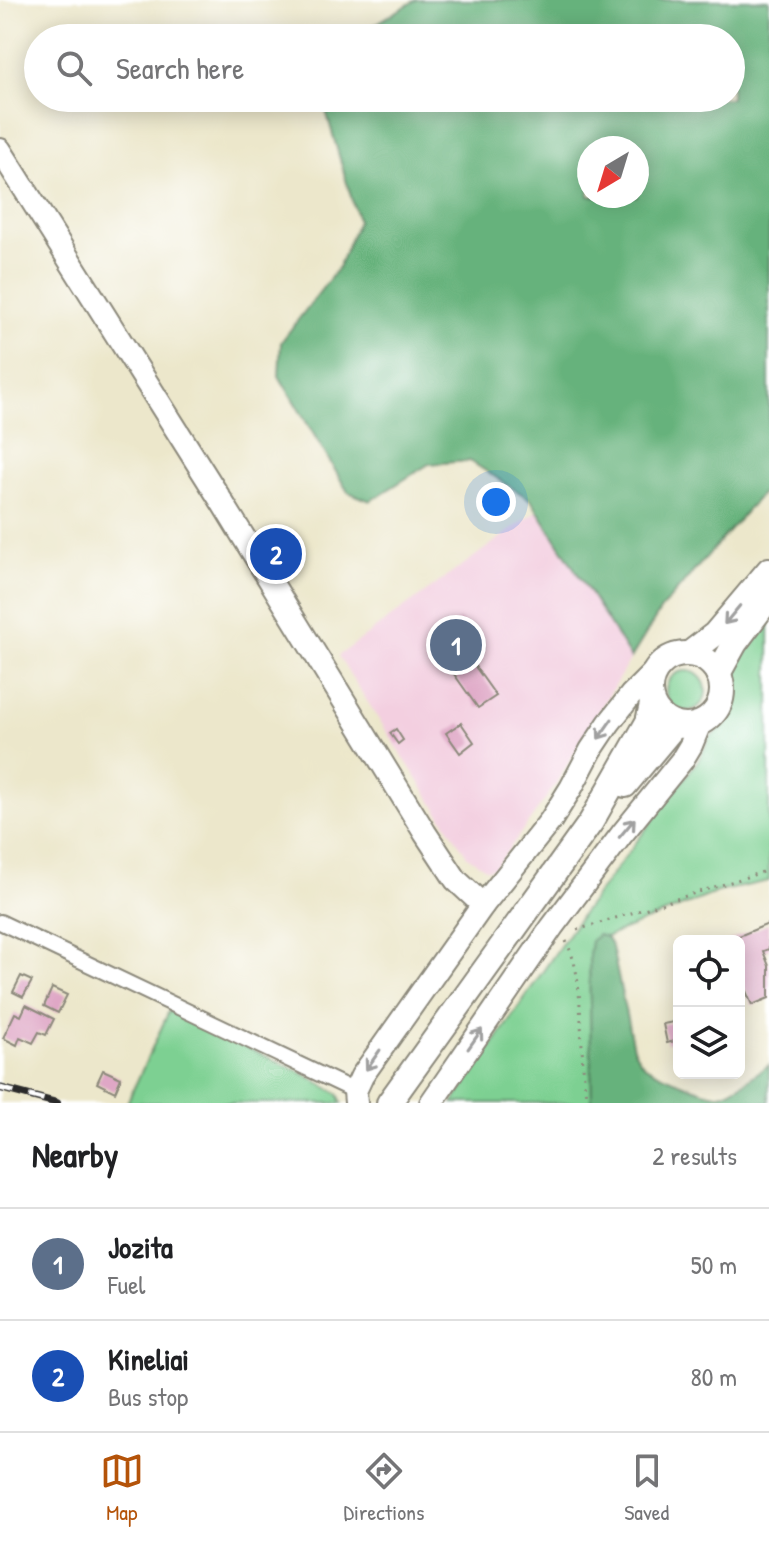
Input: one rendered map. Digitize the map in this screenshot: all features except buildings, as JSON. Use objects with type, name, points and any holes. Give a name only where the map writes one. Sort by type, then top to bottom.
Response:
[{"type":"highway","points":[[689,654],[706,661],[718,674],[721,683],[720,701],[716,709],[700,723],[685,727],[675,725],[658,713],[652,704],[649,693],[656,670],[674,656],[689,654],[715,634],[769,570]]},
{"type":"highway","points":[[718,674],[735,643],[769,598]]},
{"type":"highway","points":[[392,1098],[591,822],[648,722],[652,704]]},
{"type":"highway","points":[[591,822],[675,725]]},
{"type":"main road","points":[[0,150],[230,515],[425,833],[456,880],[483,905]]},
{"type":"main road","points":[[355,1097],[362,1076],[483,905],[551,820],[609,723],[656,670]]},
{"type":"main road","points":[[431,1103],[558,931],[622,834],[682,760],[700,723]]},
{"type":"street","points":[[0,922],[355,1097]]},
{"type":"path","points":[[587,1103],[578,976],[573,954],[558,931],[769,870]]},
{"type":"shaded area","points":[[537,511],[631,658],[554,787],[504,856],[494,868],[487,869],[467,856],[338,656]]},
{"type":"green space","points":[[416,0],[769,0],[769,485],[661,609],[631,658],[531,500],[470,461],[429,464],[370,501],[348,492],[279,376],[281,342],[338,268],[358,221],[326,112],[745,112],[745,24],[376,24]]},
{"type":"green space","points":[[769,624],[769,881],[718,892],[606,937],[597,935],[589,955],[592,1103],[453,1103],[582,914],[699,759],[710,737],[730,718],[736,705],[737,672],[742,658]]},
{"type":"green space","points":[[686,671],[700,677],[706,691],[700,705],[686,711],[672,705],[666,691],[672,677]]},
{"type":"green space","points":[[597,935],[606,937],[612,947],[633,1048],[643,1064],[680,1082],[720,1094],[769,1065],[769,1103],[592,1103],[591,941]]},
{"type":"green space","points":[[169,1011],[306,1075],[338,1094],[342,1103],[127,1103]]},
{"type":"railway","points":[[0,1088],[57,1103]]},
{"type":"place","name":"Kineliai","points":[[276,554]]},
{"type":"place","name":"Jozita","points":[[456,645]]}]
